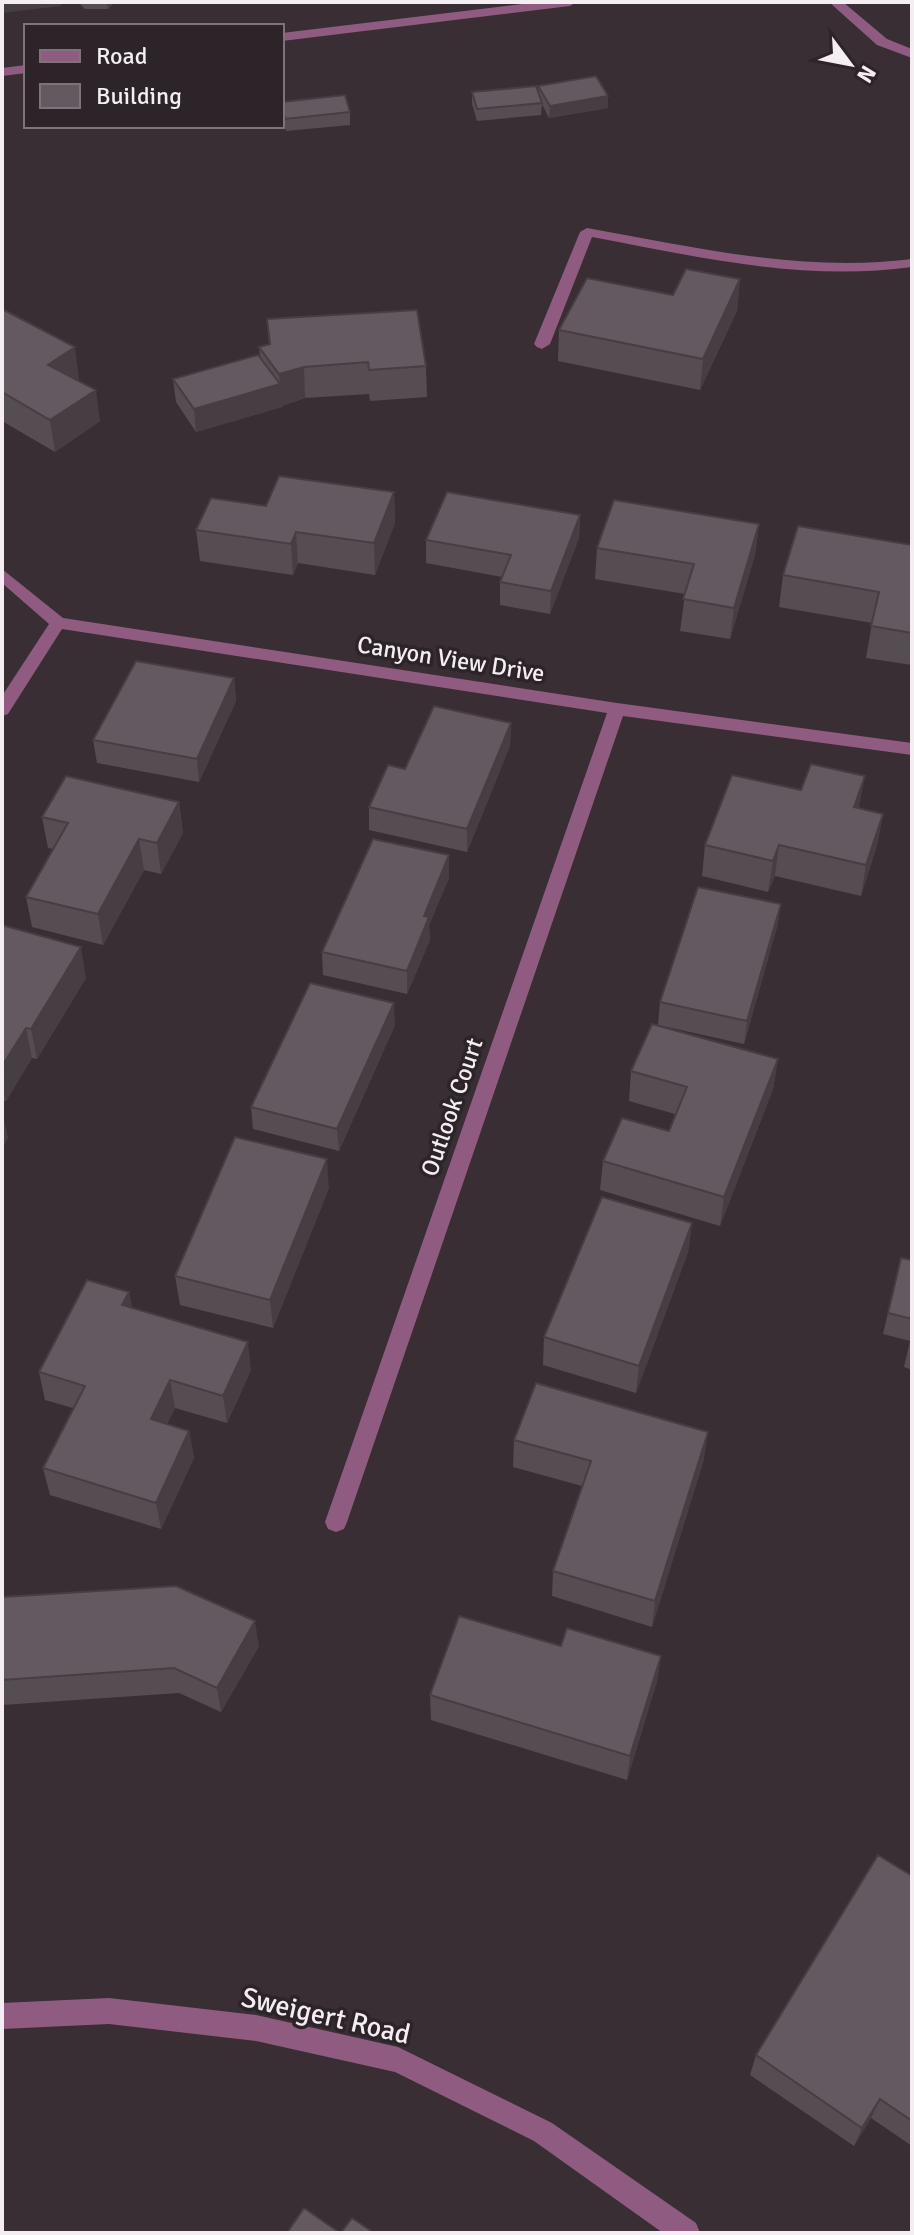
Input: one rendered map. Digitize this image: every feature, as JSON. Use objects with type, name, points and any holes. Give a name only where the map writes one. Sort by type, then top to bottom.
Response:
[{"type":"street","points":[[284,37],[570,2]]},
{"type":"street","points":[[835,2],[882,42],[912,54]]},
{"type":"street","points":[[2,72],[24,69]]},
{"type":"street","points":[[542,344],[587,232],[776,263],[872,271],[912,263]]},
{"type":"street","points":[[2,574],[58,623],[2,710]]},
{"type":"street","name":"Canyon View Drive","points":[[58,623],[617,709],[912,749]]},
{"type":"street","name":"Outlook Court","points":[[336,1522],[617,709]]},
{"type":"street","name":"Sweigert Road","points":[[2,2016],[109,2011],[256,2028],[398,2060],[543,2132],[686,2233]]},
{"type":"building","points":[[596,76],[608,96],[550,106],[538,86]]},
{"type":"building","points":[[536,86],[542,103],[477,109],[472,92]]},
{"type":"building","points":[[345,95],[350,112],[285,119],[284,102]]},
{"type":"building","points":[[686,269],[740,279],[703,359],[559,330],[587,278],[673,295]]},
{"type":"building","points":[[2,309],[75,347],[48,365],[96,390],[50,420],[2,392]]},
{"type":"building","points":[[417,310],[426,366],[369,370],[368,362],[304,367],[279,374],[259,347],[270,344],[267,319]]},
{"type":"building","points":[[258,355],[280,384],[194,409],[173,379]]},
{"type":"building","points":[[279,476],[394,492],[374,543],[296,532],[291,544],[196,530],[211,498],[266,506]]},
{"type":"building","points":[[447,492],[580,515],[551,591],[500,582],[511,555],[426,540]]},
{"type":"building","points":[[614,500],[759,524],[734,608],[683,599],[694,564],[597,548]]},
{"type":"building","points":[[798,526],[912,545],[912,633],[871,626],[879,592],[783,575]]},
{"type":"building","points":[[136,661],[234,678],[197,759],[93,740]]},
{"type":"building","points":[[434,706],[511,723],[467,829],[369,807],[388,765],[405,769]]},
{"type":"building","points":[[811,764],[865,776],[854,807],[883,814],[866,865],[779,845],[773,861],[705,845],[732,775],[801,790]]},
{"type":"building","points":[[66,776],[179,802],[157,843],[139,839],[98,914],[26,897],[68,823],[42,817]]},
{"type":"building","points":[[373,839],[449,855],[424,916],[429,917],[407,971],[322,952]]},
{"type":"building","points":[[698,887],[781,904],[747,1021],[660,1002]]},
{"type":"building","points":[[2,925],[81,947],[31,1029],[26,1028],[2,1066]]},
{"type":"building","points":[[310,983],[394,1003],[337,1129],[251,1107]]},
{"type":"building","points":[[652,1024],[778,1059],[724,1197],[603,1161],[622,1118],[669,1131],[687,1087],[631,1071]]},
{"type":"building","points":[[235,1137],[327,1159],[270,1300],[175,1276]]},
{"type":"building","points":[[602,1197],[692,1223],[639,1366],[544,1337]]},
{"type":"building","points":[[901,1258],[912,1260],[912,1319],[888,1313]]},
{"type":"building","points":[[87,1280],[129,1292],[122,1305],[248,1342],[223,1396],[170,1380],[151,1419],[189,1431],[156,1503],[43,1468],[85,1386],[39,1372]]},
{"type":"building","points":[[536,1383],[708,1432],[655,1601],[553,1571],[591,1461],[514,1440]]},
{"type":"building","points":[[176,1586],[255,1621],[217,1688],[174,1668],[2,1680],[2,1597]]},
{"type":"building","points":[[459,1616],[561,1646],[567,1628],[661,1656],[630,1756],[430,1695]]},
{"type":"building","points":[[878,1855],[912,1876],[912,2121],[880,2099],[862,2128],[756,2055]]},
{"type":"building","points":[[304,2208],[340,2233],[287,2233]]},
{"type":"building","points":[[352,2218],[374,2233],[341,2233]]}]
